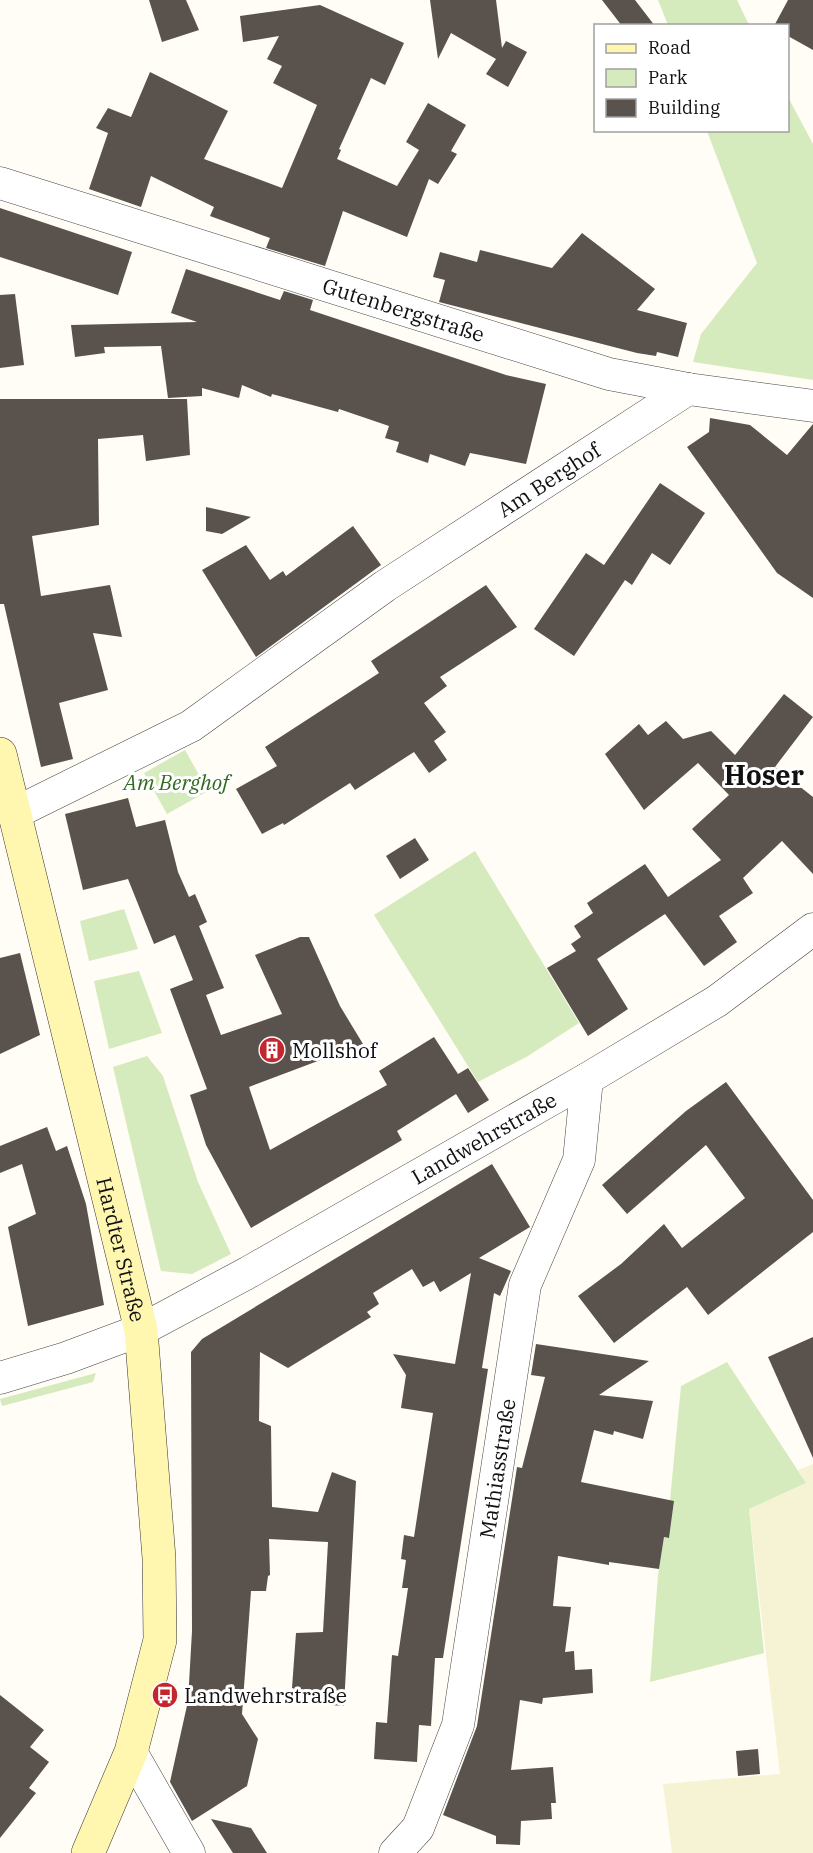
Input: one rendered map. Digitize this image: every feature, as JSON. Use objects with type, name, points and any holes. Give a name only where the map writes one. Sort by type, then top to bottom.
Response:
[{"type":"main road","name":"Hardter Straße","points":[[0,754],[141,1330],[159,1558],[160,1640],[131,1752],[88,1853]]},
{"type":"street","name":"Gutenbergstraße","points":[[0,183],[609,374],[688,389],[813,405]]},
{"type":"street","name":"Am Berghof","points":[[13,814],[191,726],[385,586],[688,389]]},
{"type":"street","name":"Landwehrstraße","points":[[0,1378],[66,1358],[141,1330],[587,1079],[717,1001],[813,929]]},
{"type":"street","name":"Mathiasstraße","points":[[395,1853],[418,1828],[458,1725],[525,1285],[579,1160],[587,1079]]},
{"type":"street","points":[[131,1752],[189,1853]]},
{"type":"shaded area","points":[[813,1464],[813,1853],[672,1853],[663,1784],[780,1774],[749,1509],[806,1483],[798,1470]]},
{"type":"green space","points":[[658,0],[737,0],[749,24],[668,24]]},
{"type":"green space","points":[[789,99],[813,144],[813,380],[693,362],[701,334],[757,263],[707,132],[789,132]]},
{"type":"green space","name":"Am Berghof","points":[[185,750],[208,791],[167,814],[144,773]]},
{"type":"green space","points":[[475,851],[579,1023],[528,1056],[478,1082],[374,915]]},
{"type":"green space","points":[[124,909],[138,949],[89,961],[80,921]]},
{"type":"green space","points":[[139,971],[162,1033],[109,1049],[94,981]]},
{"type":"green space","points":[[147,1056],[163,1076],[198,1182],[231,1254],[192,1274],[161,1271],[113,1067]]},
{"type":"green space","points":[[727,1362],[806,1483],[749,1509],[764,1653],[650,1682],[658,1575],[664,1537],[669,1538],[674,1502],[670,1500],[681,1386]]},
{"type":"green space","points":[[96,1373],[93,1382],[2,1406],[0,1399]]},
{"type":"building","points":[[149,0],[186,0],[199,30],[162,42]]},
{"type":"building","points":[[430,0],[496,0],[502,48],[506,41],[527,52],[508,87],[486,74],[496,59],[451,33],[438,59]]},
{"type":"building","points":[[602,0],[635,0],[653,24],[620,24]]},
{"type":"building","points":[[788,0],[813,0],[813,50],[789,37],[789,24],[775,24]]},
{"type":"building","points":[[320,5],[404,43],[385,85],[371,78],[339,149],[341,150],[337,159],[397,186],[419,150],[406,142],[428,103],[466,125],[451,151],[457,154],[438,184],[429,179],[407,237],[343,211],[325,266],[266,248],[270,238],[210,216],[214,207],[151,176],[141,207],[89,189],[108,133],[96,128],[108,108],[131,117],[150,72],[228,111],[204,159],[282,188],[317,105],[273,83],[282,66],[267,59],[279,36],[243,42],[240,16]]},
{"type":"building","points":[[0,208],[132,252],[118,295],[0,257]]},
{"type":"building","points":[[582,233],[655,289],[637,310],[687,323],[678,357],[657,352],[656,356],[637,353],[439,302],[445,280],[433,277],[440,252],[477,262],[480,250],[552,268]]},
{"type":"building","points":[[186,269],[280,300],[284,291],[313,300],[310,310],[506,375],[546,384],[526,464],[470,453],[465,466],[430,454],[428,463],[396,452],[399,442],[385,438],[389,426],[339,409],[338,412],[272,394],[271,397],[242,385],[239,398],[202,388],[202,396],[168,398],[161,346],[104,347],[105,353],[75,357],[71,325],[197,322],[171,313]]},
{"type":"building","points":[[15,294],[24,365],[0,368],[0,295]]},
{"type":"building","points":[[0,399],[187,399],[190,455],[146,461],[143,435],[98,439],[99,525],[32,536],[41,596],[110,585],[122,637],[93,633],[108,690],[59,703],[73,759],[41,767],[4,604],[0,604]]},
{"type":"building","points":[[710,418],[750,425],[787,455],[813,424],[813,598],[777,573],[687,447],[709,432]]},
{"type":"building","points":[[660,483],[705,513],[670,565],[652,553],[632,585],[625,580],[574,656],[534,629],[586,553],[604,565]]},
{"type":"building","points":[[206,507],[251,517],[222,534],[206,531]]},
{"type":"building","points":[[353,526],[381,565],[256,657],[202,570],[246,545],[270,580],[283,571],[286,576]]},
{"type":"building","points":[[486,585],[517,627],[440,677],[447,686],[424,703],[446,732],[434,741],[447,760],[429,773],[414,752],[355,790],[350,783],[284,825],[283,823],[262,834],[236,789],[277,766],[265,747],[379,673],[371,661]]},
{"type":"building","points":[[784,694],[813,717],[775,767],[813,797],[813,874],[782,841],[743,878],[753,893],[719,916],[737,942],[704,966],[665,914],[597,959],[628,1009],[588,1036],[547,968],[576,951],[571,944],[581,937],[574,926],[593,913],[587,903],[645,864],[668,897],[721,860],[692,829],[729,795],[698,763],[644,810],[605,754],[639,724],[648,735],[666,721],[683,739],[711,731],[735,755]]},
{"type":"building","points":[[128,798],[136,827],[165,820],[178,872],[189,897],[195,894],[207,922],[199,926],[224,988],[206,995],[221,1035],[282,1014],[255,955],[300,937],[309,937],[340,1006],[363,1044],[249,1087],[270,1150],[387,1085],[379,1071],[434,1037],[458,1074],[468,1068],[489,1100],[468,1113],[456,1094],[397,1131],[402,1140],[251,1228],[206,1145],[190,1095],[207,1089],[170,989],[193,980],[175,935],[154,944],[128,879],[83,890],[65,814]]},
{"type":"building","points":[[415,838],[429,860],[400,879],[386,856]]},
{"type":"building","points":[[20,953],[40,1035],[0,1054],[0,958]]},
{"type":"building","points":[[726,1082],[813,1200],[813,1232],[708,1315],[687,1287],[614,1343],[578,1296],[621,1264],[664,1224],[682,1248],[745,1198],[706,1145],[627,1214],[602,1185],[686,1111]]},
{"type":"building","points":[[47,1127],[56,1151],[67,1146],[86,1204],[104,1305],[28,1326],[8,1227],[36,1214],[22,1164],[0,1173],[0,1146]]},
{"type":"building","points":[[492,1164],[530,1227],[479,1258],[511,1271],[500,1296],[494,1293],[482,1368],[488,1369],[443,1658],[435,1658],[431,1726],[419,1725],[417,1762],[374,1759],[376,1722],[387,1723],[392,1655],[398,1656],[408,1588],[402,1588],[406,1560],[401,1559],[404,1535],[414,1537],[433,1413],[401,1408],[406,1375],[393,1354],[455,1364],[471,1273],[440,1292],[434,1281],[423,1287],[412,1269],[373,1293],[379,1304],[367,1312],[371,1317],[288,1368],[260,1352],[259,1421],[271,1426],[272,1507],[318,1512],[332,1472],[356,1481],[344,1706],[319,1704],[319,1698],[292,1688],[296,1633],[323,1632],[328,1542],[269,1539],[270,1575],[266,1591],[251,1591],[242,1714],[258,1739],[247,1786],[192,1821],[170,1782],[188,1701],[192,1631],[191,1352],[202,1339]]},
{"type":"building","points":[[813,1337],[813,1458],[768,1357]]},
{"type":"building","points":[[536,1344],[649,1361],[599,1395],[653,1401],[643,1439],[614,1431],[613,1435],[594,1430],[581,1482],[674,1501],[669,1538],[664,1537],[659,1569],[609,1562],[609,1565],[558,1556],[553,1606],[571,1607],[565,1652],[574,1651],[575,1670],[592,1669],[593,1693],[543,1698],[542,1704],[520,1700],[511,1770],[553,1767],[556,1803],[551,1803],[552,1819],[521,1821],[520,1845],[496,1844],[496,1836],[443,1815],[477,1726],[517,1467],[522,1468],[545,1377],[531,1375]]},
{"type":"building","points":[[0,1695],[44,1730],[30,1747],[49,1762],[29,1788],[36,1793],[0,1838]]},
{"type":"building","points":[[758,1749],[760,1774],[738,1776],[736,1751]]},
{"type":"building","points":[[211,1819],[251,1828],[267,1853],[233,1853]]},
{"type":"place","name":"Mollshof","points":[[272,1050]]},
{"type":"place","name":"Landwehrstraße","points":[[165,1695]]},
{"type":"district","name":"Hoser","points":[[764,774]]}]
